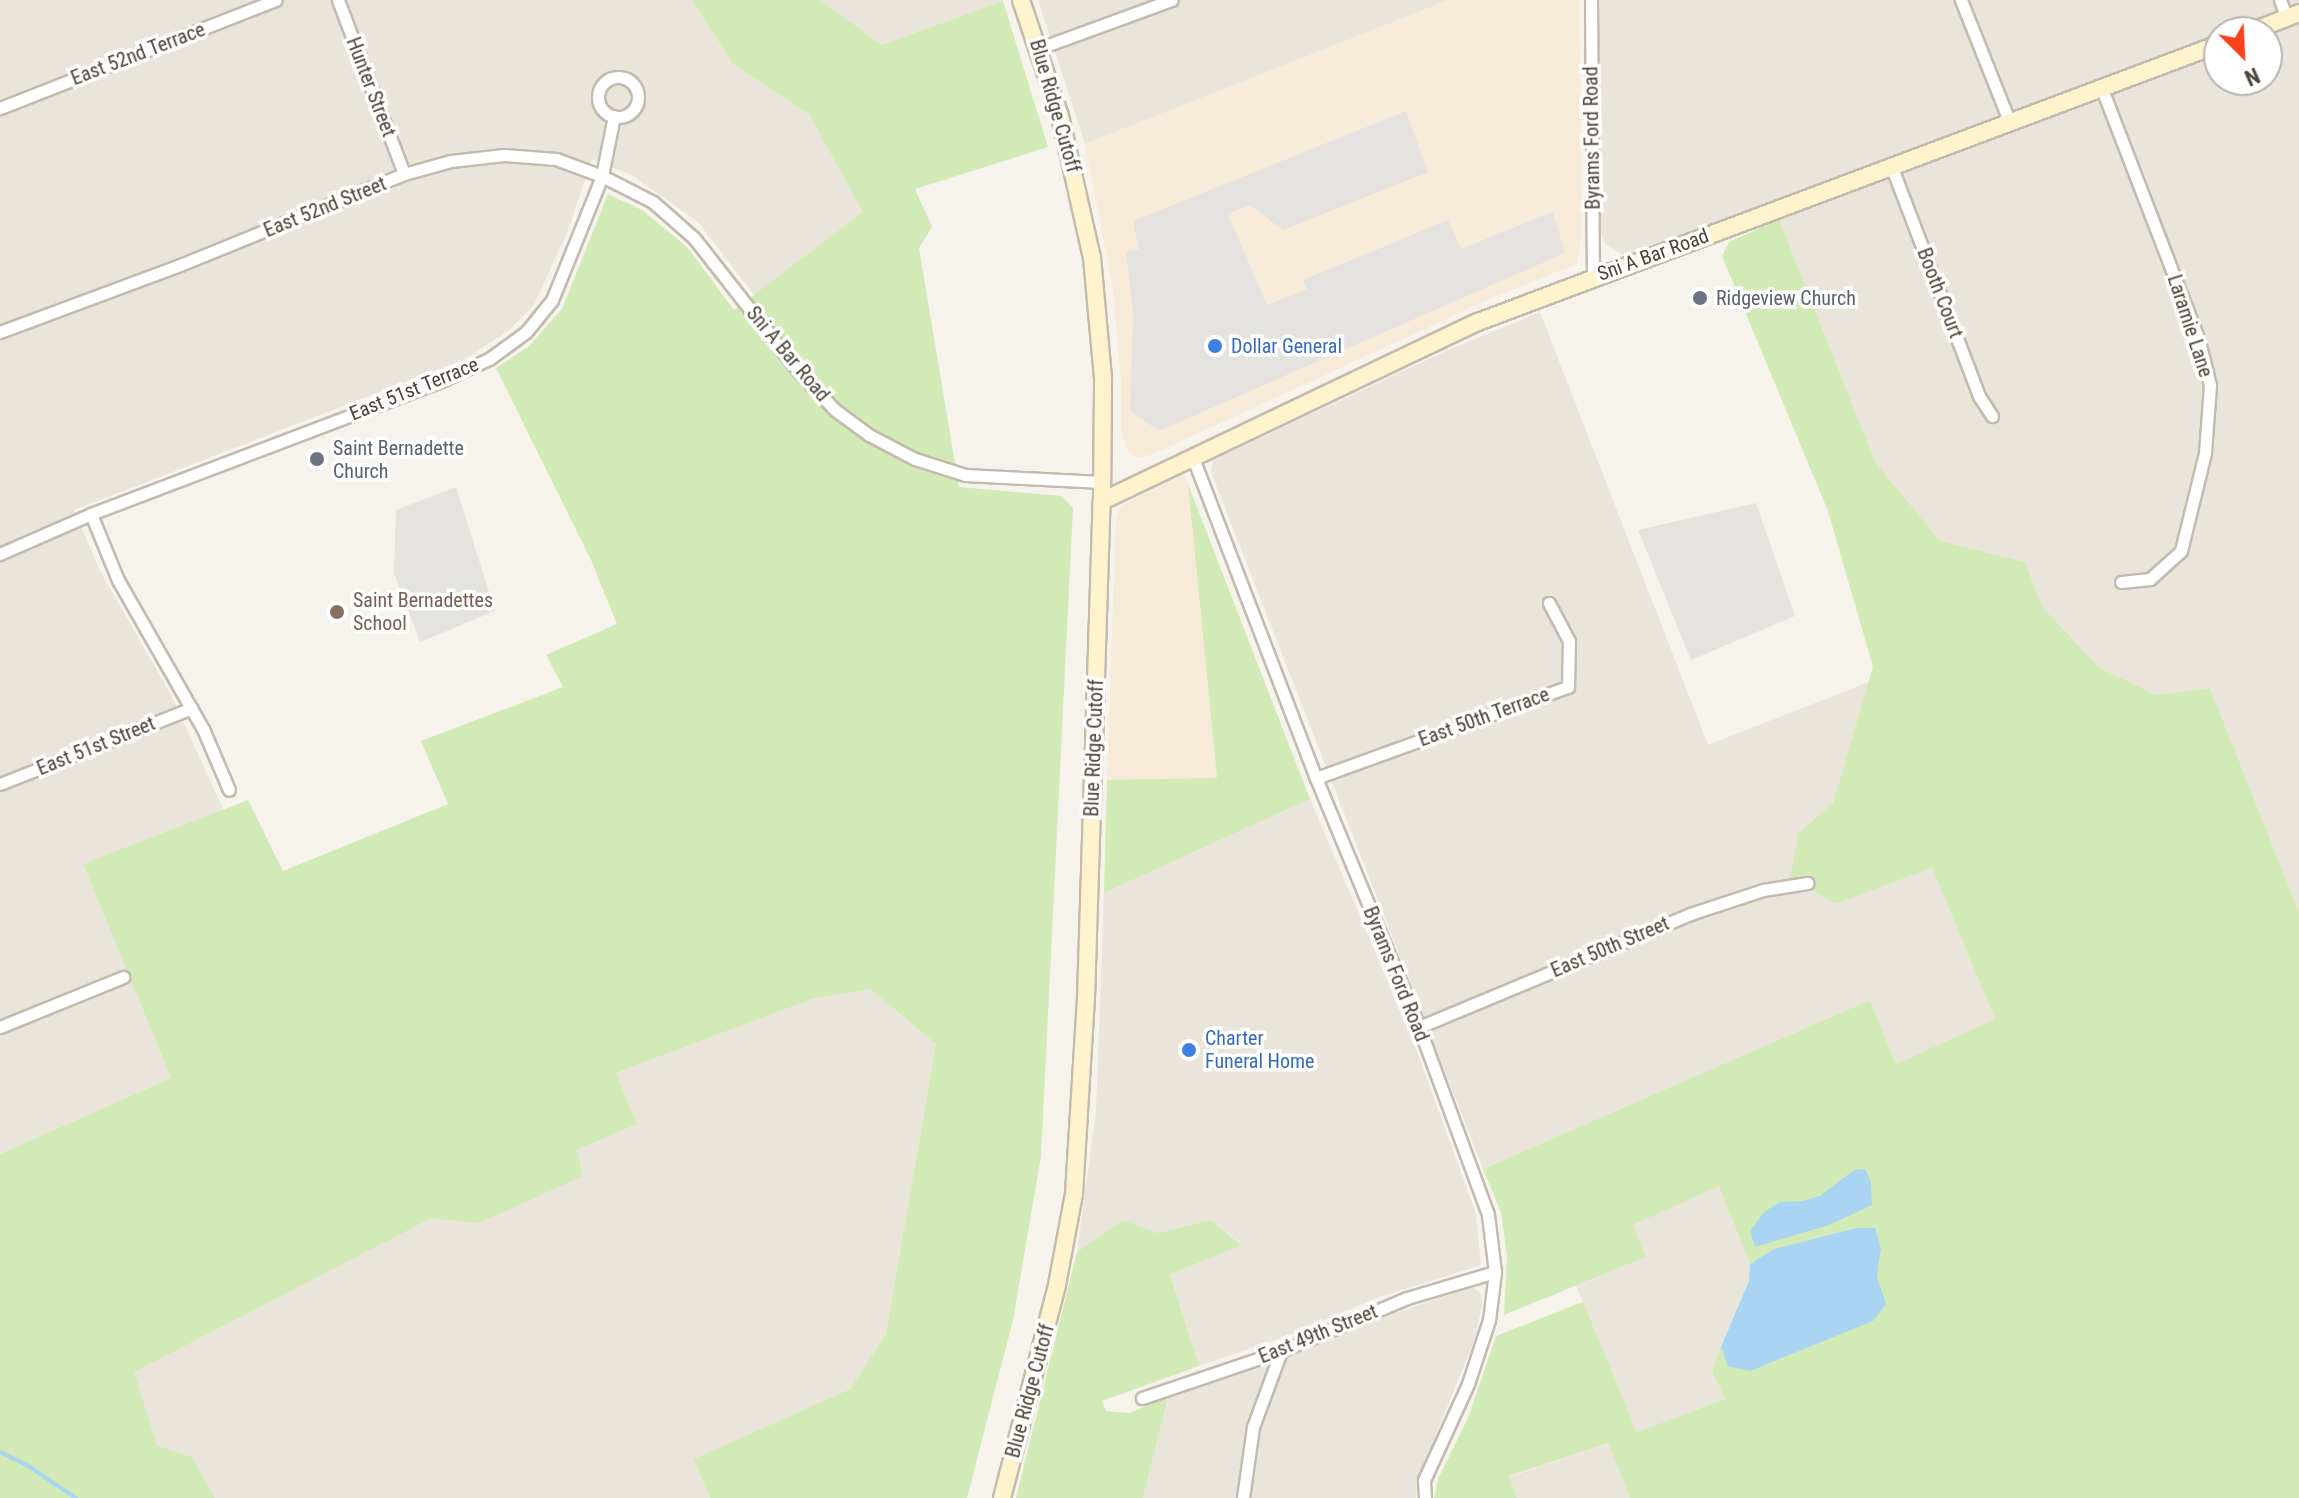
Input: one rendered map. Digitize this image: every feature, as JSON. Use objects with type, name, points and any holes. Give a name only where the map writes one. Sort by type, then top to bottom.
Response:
[{"type":"main road","name":"Blue Ridge Cutoff","points":[[1002,1498],[1057,1285],[1074,1194],[1086,998],[1102,501],[1103,378],[1092,258],[1075,174],[1040,48],[1021,0]]},
{"type":"main road","name":"Sni A Bar Road","points":[[1102,501],[1430,343],[1593,276],[1892,168],[2203,50]]},
{"type":"street","name":"East 52nd Terrace","points":[[0,108],[276,0]]},
{"type":"street","name":"Hunter Street","points":[[338,0],[404,174]]},
{"type":"street","points":[[1040,48],[1171,0]]},
{"type":"street","name":"Byrams Ford Road","points":[[1591,0],[1593,276]]},
{"type":"street","points":[[1961,0],[2010,123]]},
{"type":"street","points":[[2280,0],[2293,16]]},
{"type":"street","name":"Laramie Lane","points":[[2102,89],[2199,341],[2210,385],[2205,453],[2181,551],[2150,579],[2121,582]]},
{"type":"street","points":[[602,176],[614,116]]},
{"type":"street","name":"East 52nd Street","points":[[0,332],[180,265],[404,174],[451,161],[504,155],[556,159],[602,176]]},
{"type":"street","name":"Booth Court","points":[[1892,168],[1979,396],[1992,416]]},
{"type":"street","name":"Sni A Bar Road","points":[[602,176],[653,202],[694,238],[799,372],[835,410],[869,435],[915,459],[965,475],[1102,482]]},
{"type":"street","name":"East 51st Terrace","points":[[0,554],[91,514],[443,380],[489,359],[526,332],[552,300],[602,176]]},
{"type":"street","name":"Byrams Ford Road","points":[[1193,458],[1316,778],[1419,1027],[1488,1215],[1495,1272],[1489,1320],[1468,1384],[1424,1480],[1425,1498]]},
{"type":"street","points":[[91,514],[129,601],[192,708],[229,790]]},
{"type":"street","name":"East 50th Terrace","points":[[1316,778],[1568,687],[1569,641],[1549,603]]},
{"type":"street","name":"East 51st Street","points":[[0,784],[192,708]]},
{"type":"street","name":"East 50th Street","points":[[1419,1027],[1690,914],[1763,890],[1807,883]]},
{"type":"street","points":[[0,1027],[123,977]]},
{"type":"street","name":"East 49th Street","points":[[1142,1398],[1281,1351],[1395,1303],[1495,1272]]},
{"type":"street","points":[[1243,1498],[1253,1427],[1281,1351]]},
{"type":"shaded area","points":[[0,0],[692,0],[733,64],[809,114],[864,212],[754,295],[698,222],[633,176],[592,159],[567,233],[534,305],[508,331],[465,359],[74,510],[100,571],[172,697],[224,811],[83,864],[171,1078],[0,1154]]},
{"type":"shaded area","points":[[820,0],[1002,0],[1003,1],[882,45]]},
{"type":"shaded area","points":[[1038,0],[1449,0],[1085,144]]},
{"type":"shaded area","points":[[1449,0],[1579,0],[1582,228],[1577,264],[1494,297],[1153,454],[1138,458],[1129,453],[1121,430],[1121,381],[1113,288],[1085,144]]},
{"type":"shaded area","points":[[1597,0],[2299,0],[2299,3],[2265,16],[2203,16],[2203,39],[1637,254],[1623,255],[1605,244],[1601,233]]},
{"type":"shaded area","points":[[2299,22],[2299,912],[2210,688],[2156,695],[2100,668],[2041,607],[2025,562],[1940,542],[1875,462],[1779,219],[2203,58],[2203,96],[2283,96],[2283,28]]},
{"type":"shaded area","points":[[1406,111],[1428,172],[1283,230],[1250,205],[1228,214],[1267,305],[1307,289],[1303,280],[1448,220],[1461,249],[1553,212],[1565,253],[1159,431],[1130,411],[1133,313],[1126,252],[1139,249],[1133,221]]},
{"type":"shaded area","points":[[1540,312],[1708,745],[1869,682],[1833,803],[1799,832],[1836,904],[1932,868],[1995,1019],[1896,1064],[1870,1000],[1483,1169],[1211,472],[1213,460],[1446,351]]},
{"type":"shaded area","points":[[1184,474],[1188,484],[1217,779],[1107,780],[1116,518],[1121,506]]},
{"type":"shaded area","points":[[456,487],[495,611],[420,642],[394,573],[396,510]]},
{"type":"shaded area","points":[[1756,503],[1795,616],[1691,660],[1638,530]]},
{"type":"shaded area","points":[[1310,799],[1414,1043],[1476,1214],[1481,1265],[1377,1298],[1284,1337],[1199,1366],[1170,1273],[1242,1244],[1210,1220],[1158,1233],[1123,1220],[1077,1252],[1096,1111],[1104,893]]},
{"type":"shaded area","points":[[870,989],[936,1044],[886,1334],[850,1389],[695,1459],[710,1498],[215,1498],[192,1457],[157,1447],[133,1372],[430,1219],[479,1223],[583,1175],[577,1150],[637,1124],[616,1073],[812,999]]},
{"type":"shaded area","points":[[1719,1185],[1750,1264],[1749,1281],[1712,1371],[1725,1399],[1637,1432],[1576,1286],[1646,1257],[1633,1225]]},
{"type":"shaded area","points":[[1472,1287],[1480,1292],[1482,1304],[1476,1336],[1417,1481],[1416,1498],[1143,1498],[1168,1397],[1299,1353],[1357,1326]]},
{"type":"shaded area","points":[[1608,1443],[1630,1498],[1517,1498],[1509,1477]]},
{"type":"green space","points":[[692,0],[820,0],[882,45],[1003,1],[1048,147],[915,189],[932,227],[919,248],[959,487],[1062,496],[1073,508],[1041,1156],[1013,1320],[967,1498],[710,1498],[694,1459],[850,1389],[886,1334],[936,1044],[870,989],[812,999],[616,1073],[637,1124],[577,1150],[583,1176],[479,1223],[430,1219],[134,1372],[157,1446],[192,1457],[215,1498],[0,1498],[0,1154],[171,1078],[83,864],[248,800],[283,871],[448,804],[421,741],[563,687],[546,655],[617,624],[591,560],[496,368],[528,347],[562,309],[608,194],[642,210],[687,247],[734,310],[863,212],[809,114],[733,64]]},
{"type":"green space","points":[[1779,219],[1875,462],[1940,541],[2025,562],[2042,607],[2100,668],[2156,695],[2210,688],[2299,912],[2299,1498],[1630,1498],[1608,1443],[1509,1476],[1517,1498],[1434,1498],[1438,1479],[1468,1418],[1496,1336],[1583,1302],[1637,1432],[1725,1399],[1712,1371],[1721,1347],[1728,1366],[1885,1304],[1877,1276],[1881,1249],[1856,1228],[1774,1249],[1750,1264],[1719,1186],[1633,1225],[1646,1257],[1504,1315],[1507,1256],[1501,1212],[1483,1169],[1870,1000],[1896,1064],[1995,1019],[1932,868],[1836,904],[1790,878],[1799,832],[1833,803],[1873,667],[1828,511],[1722,256],[1729,242]]},
{"type":"green space","points":[[1188,484],[1310,799],[1104,893],[1107,780],[1217,778]]},
{"type":"green space","points":[[1123,1220],[1158,1233],[1210,1220],[1242,1245],[1170,1274],[1199,1366],[1102,1401],[1106,1411],[1129,1413],[1168,1397],[1143,1498],[1016,1498],[1077,1252]]},
{"type":"water","points":[[1865,1169],[1871,1182],[1872,1205],[1829,1225],[1755,1247],[1750,1231],[1764,1212],[1780,1202],[1803,1201],[1820,1196],[1854,1170]]},
{"type":"water","points":[[1856,1228],[1875,1228],[1881,1249],[1877,1276],[1886,1304],[1873,1321],[1750,1371],[1728,1366],[1721,1347],[1749,1281],[1750,1264],[1774,1249]]},
{"type":"waterway","points":[[0,1452],[27,1465],[76,1498]]},
{"type":"place","name":"Ridgeview Church","points":[[1700,298]]},
{"type":"place","name":"Dollar General","points":[[1215,346]]},
{"type":"place","name":"Saint Bernadette Church","points":[[317,459]]},
{"type":"place","name":"Saint Bernadettes School","points":[[337,612]]},
{"type":"place","name":"Charter Funeral Home","points":[[1189,1050]]}]
